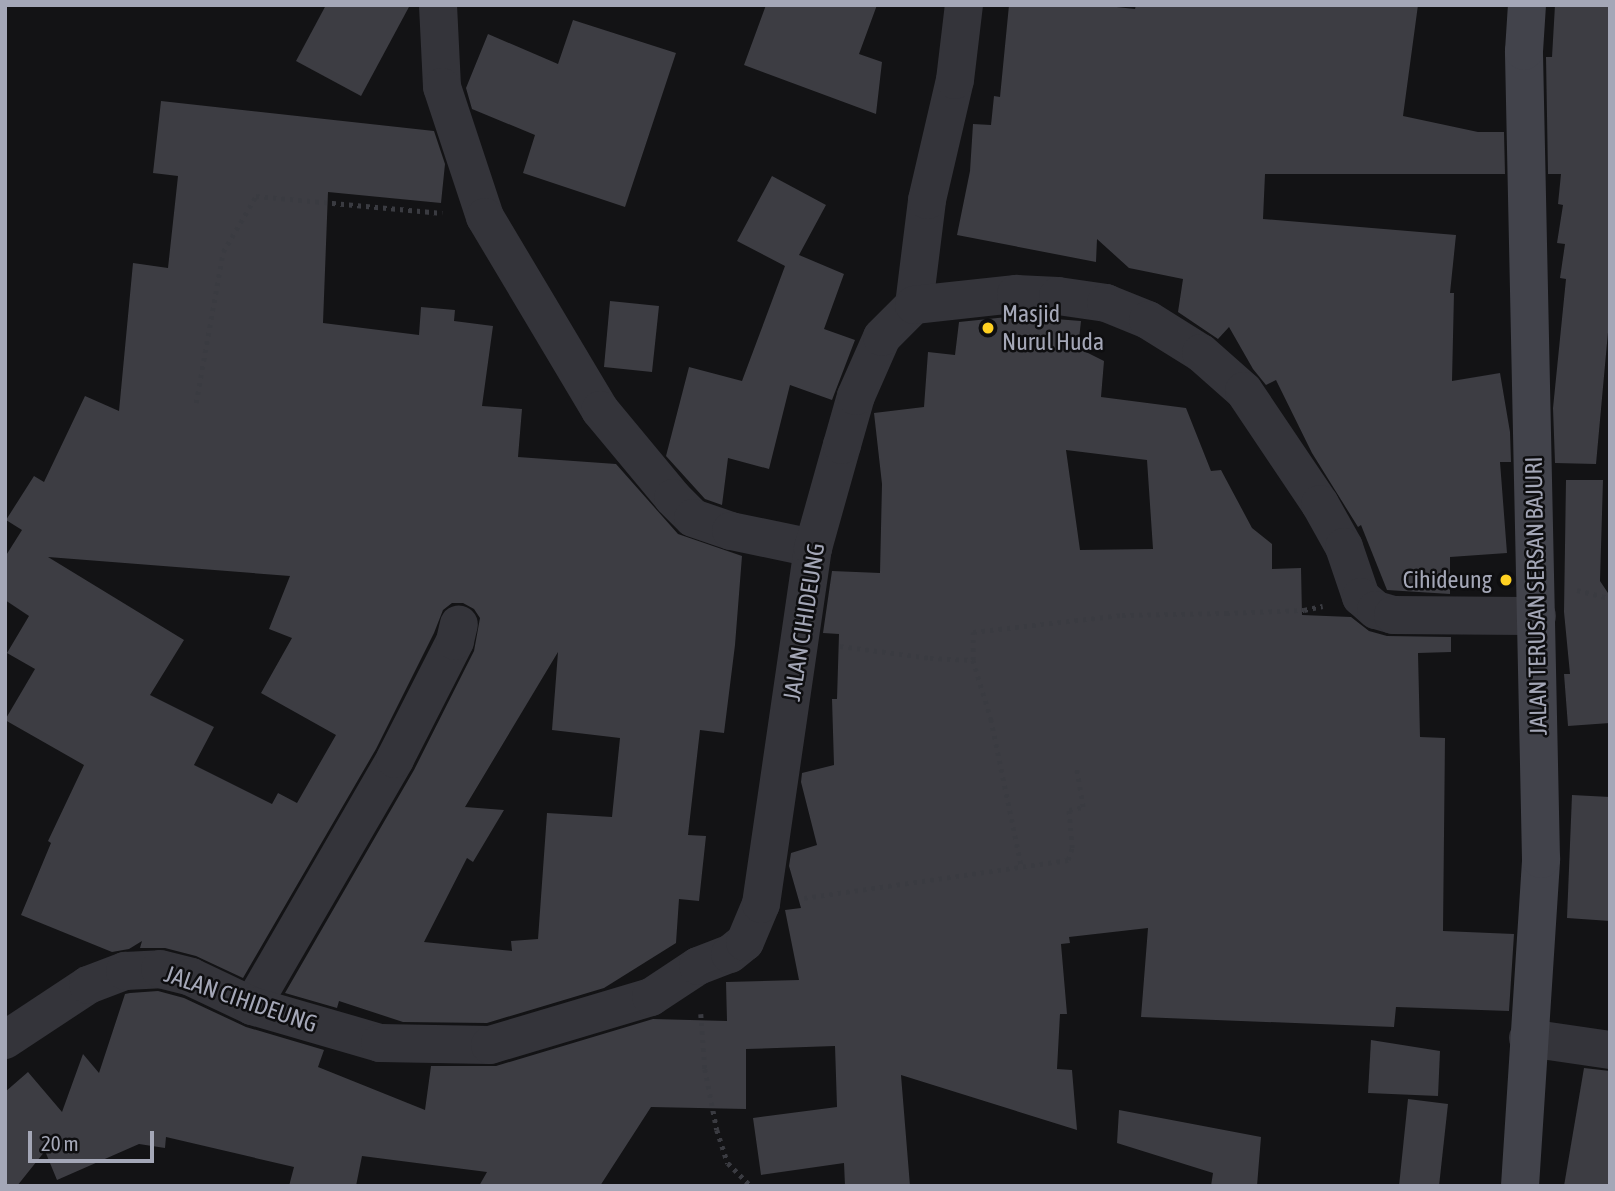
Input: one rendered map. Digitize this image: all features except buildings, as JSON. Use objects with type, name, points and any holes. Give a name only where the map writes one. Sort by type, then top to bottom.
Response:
[{"type":"main road","name":"JALAN TERUSAN SERSAN BAJURI","points":[[1520,1186],[1541,859],[1524,51],[1527,5]]},
{"type":"street","points":[[438,5],[442,87],[485,217],[600,410],[673,498],[693,518],[711,525],[813,548]]},
{"type":"street","points":[[969,14],[927,200],[914,304],[1016,294],[1106,303],[1148,320],[1201,353],[1244,391],[1320,504],[1343,547],[1361,597],[1376,610],[1393,615],[1537,616]]},
{"type":"street","name":"JALAN CIHIDEUNG","points":[[5,1040],[88,985],[125,971],[160,969],[191,977],[252,1006],[380,1043],[490,1045],[651,997],[698,966],[730,954],[745,942],[761,904],[813,548],[856,396],[882,337],[914,304]]},
{"type":"street","points":[[252,1006],[395,759],[455,641],[458,624]]},
{"type":"street","points":[[1528,1038],[1610,1050]]},
{"type":"path","points":[[196,403],[223,252],[256,196],[485,217]]},
{"type":"path","points":[[1022,869],[991,719],[973,660],[973,632],[1122,615],[1304,610],[1361,597]]},
{"type":"path","points":[[801,644],[973,660]]},
{"type":"path","points":[[761,904],[1022,869],[1069,860],[1072,848],[1069,810],[1083,807],[1076,766]]},
{"type":"path","points":[[698,966],[705,1069],[717,1130],[728,1163],[751,1186]]},
{"type":"place","name":"Masjid Nurul Huda","points":[[988,328]]},
{"type":"place","name":"Cihideung","points":[[1506,580]]}]
